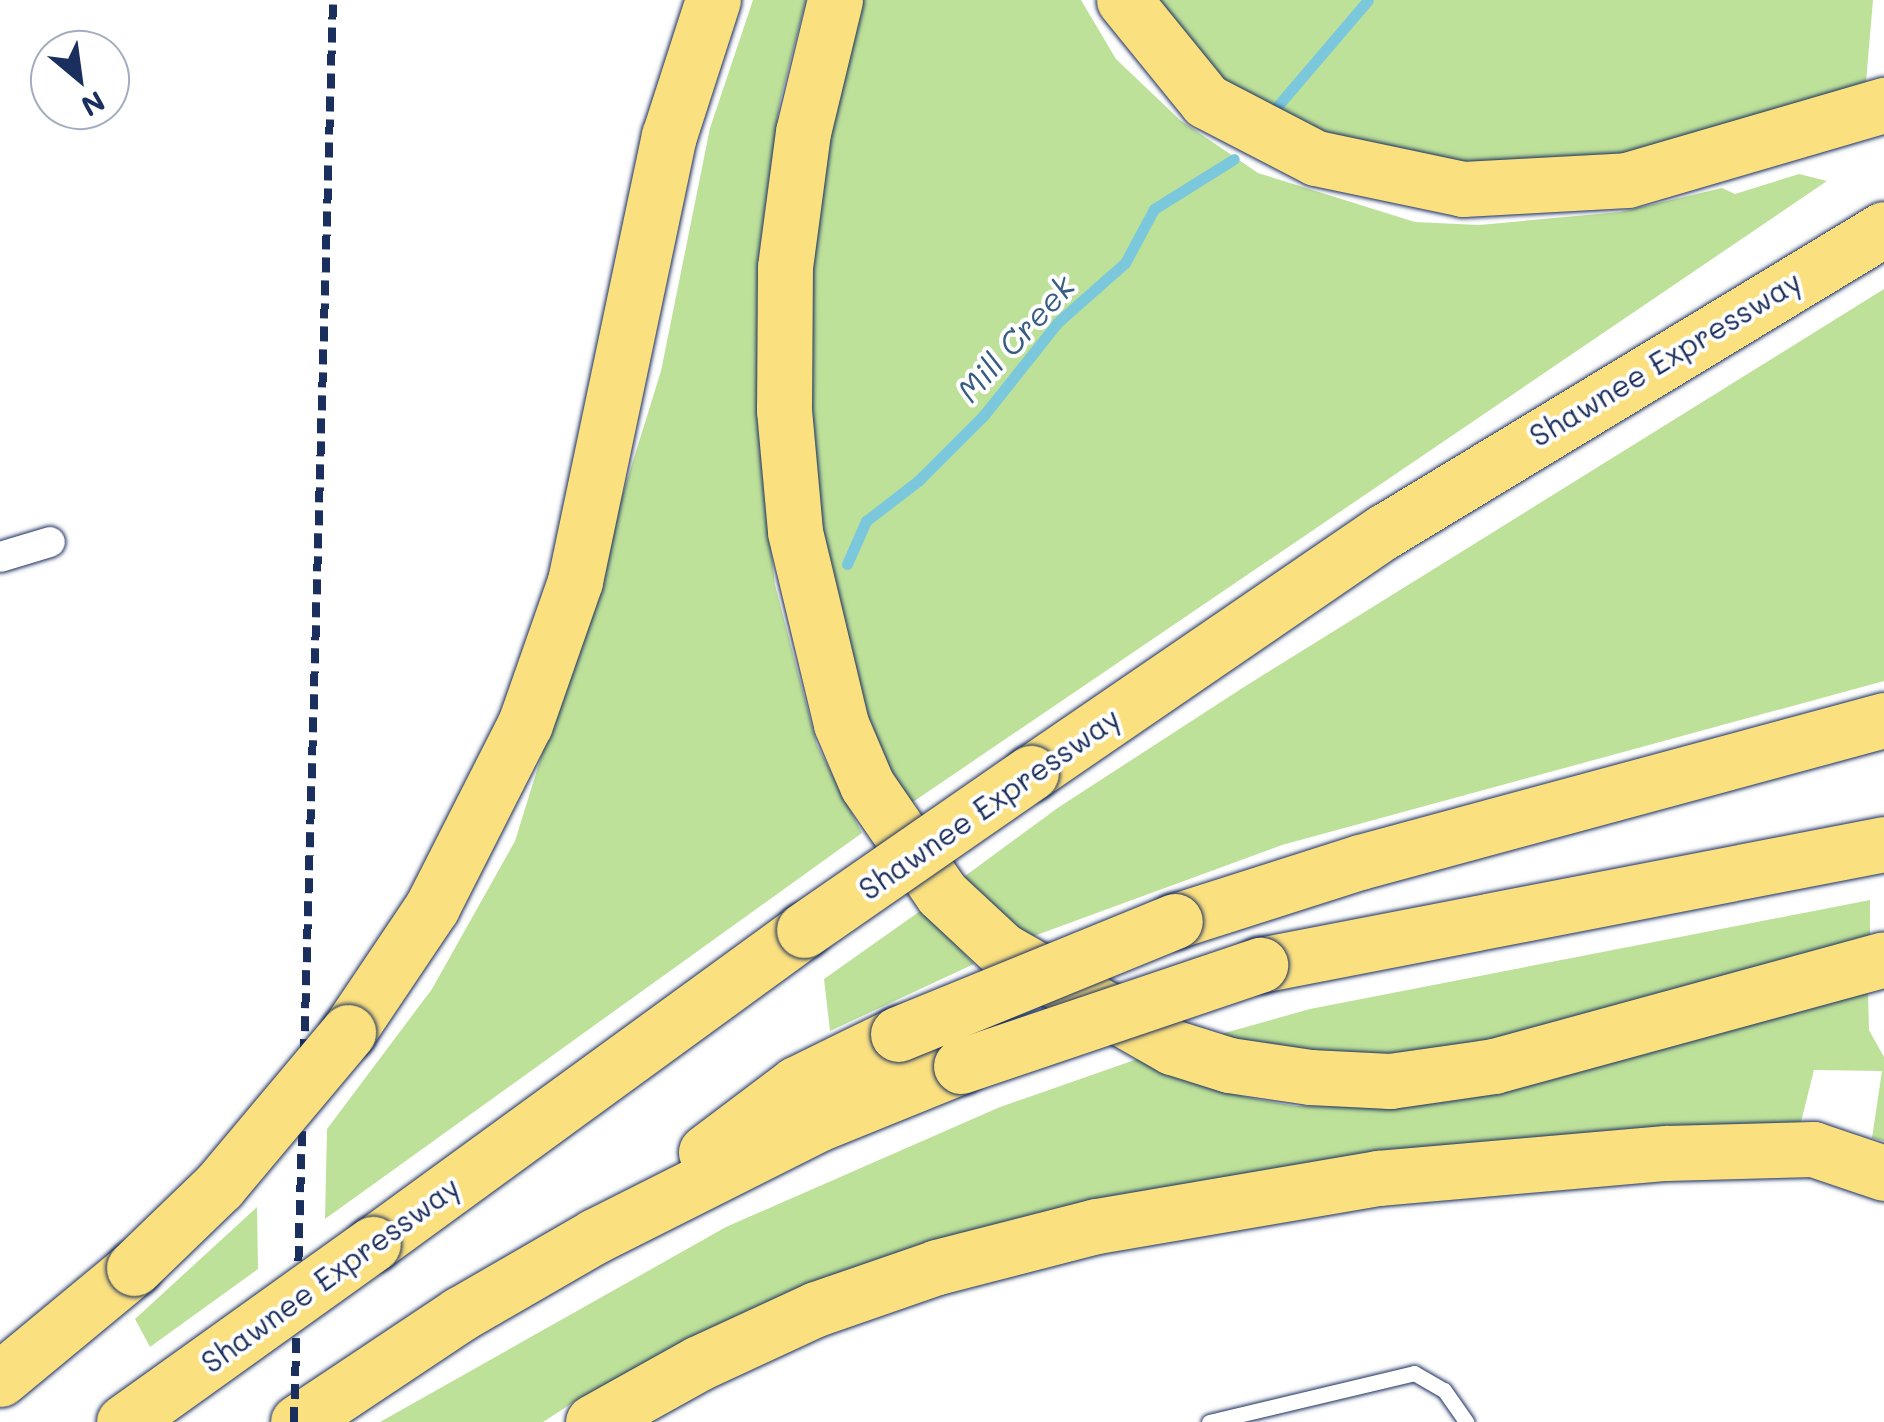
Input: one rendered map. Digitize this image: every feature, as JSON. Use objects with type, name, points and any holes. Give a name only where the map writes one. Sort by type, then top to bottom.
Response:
[{"type":"highway","points":[[0,1379],[134,1268],[219,1186],[348,1032],[432,908],[525,724],[575,581],[669,136],[714,0]]},
{"type":"highway","points":[[835,0],[803,132],[785,268],[784,410],[795,532],[841,724],[867,785],[942,894],[1002,950],[1172,1047],[1229,1065],[1310,1077],[1390,1082],[1494,1066],[1875,962]]},
{"type":"highway","points":[[1124,0],[1206,101],[1316,158],[1463,189],[1627,180],[1874,110]]},
{"type":"highway","name":"Shawnee Expressway","points":[[124,1422],[804,930],[1402,520],[1875,234]]},
{"type":"highway","points":[[596,1236],[796,1084],[898,1034],[1176,920],[1360,862],[1876,722]]},
{"type":"highway","points":[[298,1422],[460,1314],[596,1236],[818,1124],[961,1066],[1260,965],[1884,844]]},
{"type":"highway","points":[[593,1422],[698,1363],[816,1310],[936,1267],[1097,1226],[1378,1178],[1666,1153],[1813,1149],[1884,1174]]},
{"type":"street","points":[[0,557],[50,542]]},
{"type":"lane","points":[[1209,1422],[1414,1372],[1444,1390],[1466,1422]]},
{"type":"green space","points":[[753,0],[806,0],[780,101],[759,254],[760,447],[775,585],[817,745],[862,833],[325,1219],[327,1129],[432,989],[515,841],[661,371],[710,128]]},
{"type":"green space","points":[[857,0],[1081,0],[1116,59],[1180,120],[1258,173],[1415,222],[1479,225],[1620,212],[1722,188],[1735,194],[1799,174],[1827,181],[907,806],[867,734],[817,515],[807,353],[815,194]]},
{"type":"green space","points":[[1149,0],[1873,0],[1866,82],[1622,158],[1477,170],[1341,143],[1243,100]]},
{"type":"green space","points":[[1884,289],[1884,681],[1282,845],[1023,940],[961,879],[1059,807],[1244,687]]},
{"type":"green space","points":[[1870,900],[1870,937],[1553,1026],[1425,1054],[1330,1055],[1210,1037],[1310,1009]]},
{"type":"green space","points":[[923,909],[974,964],[830,1031],[824,979]]},
{"type":"green space","points":[[1868,991],[1869,1030],[1884,1057],[1884,1141],[1872,1138],[1882,1071],[1814,1070],[1801,1122],[1383,1154],[580,1398],[543,1422],[380,1422],[726,1227],[1000,1107],[1146,1056],[1199,1085],[1250,1098],[1296,1106],[1404,1107],[1503,1091]]},
{"type":"green space","points":[[257,1207],[258,1269],[150,1347],[135,1319]]},
{"type":"waterway","name":"Mill Creek","points":[[1275,109],[1368,0]]},
{"type":"waterway","name":"Mill Creek","points":[[847,564],[866,521],[918,481],[984,415],[1058,322],[1125,263],[1154,209],[1234,159]]},
{"type":"railway","points":[[294,1422],[333,0]]}]
